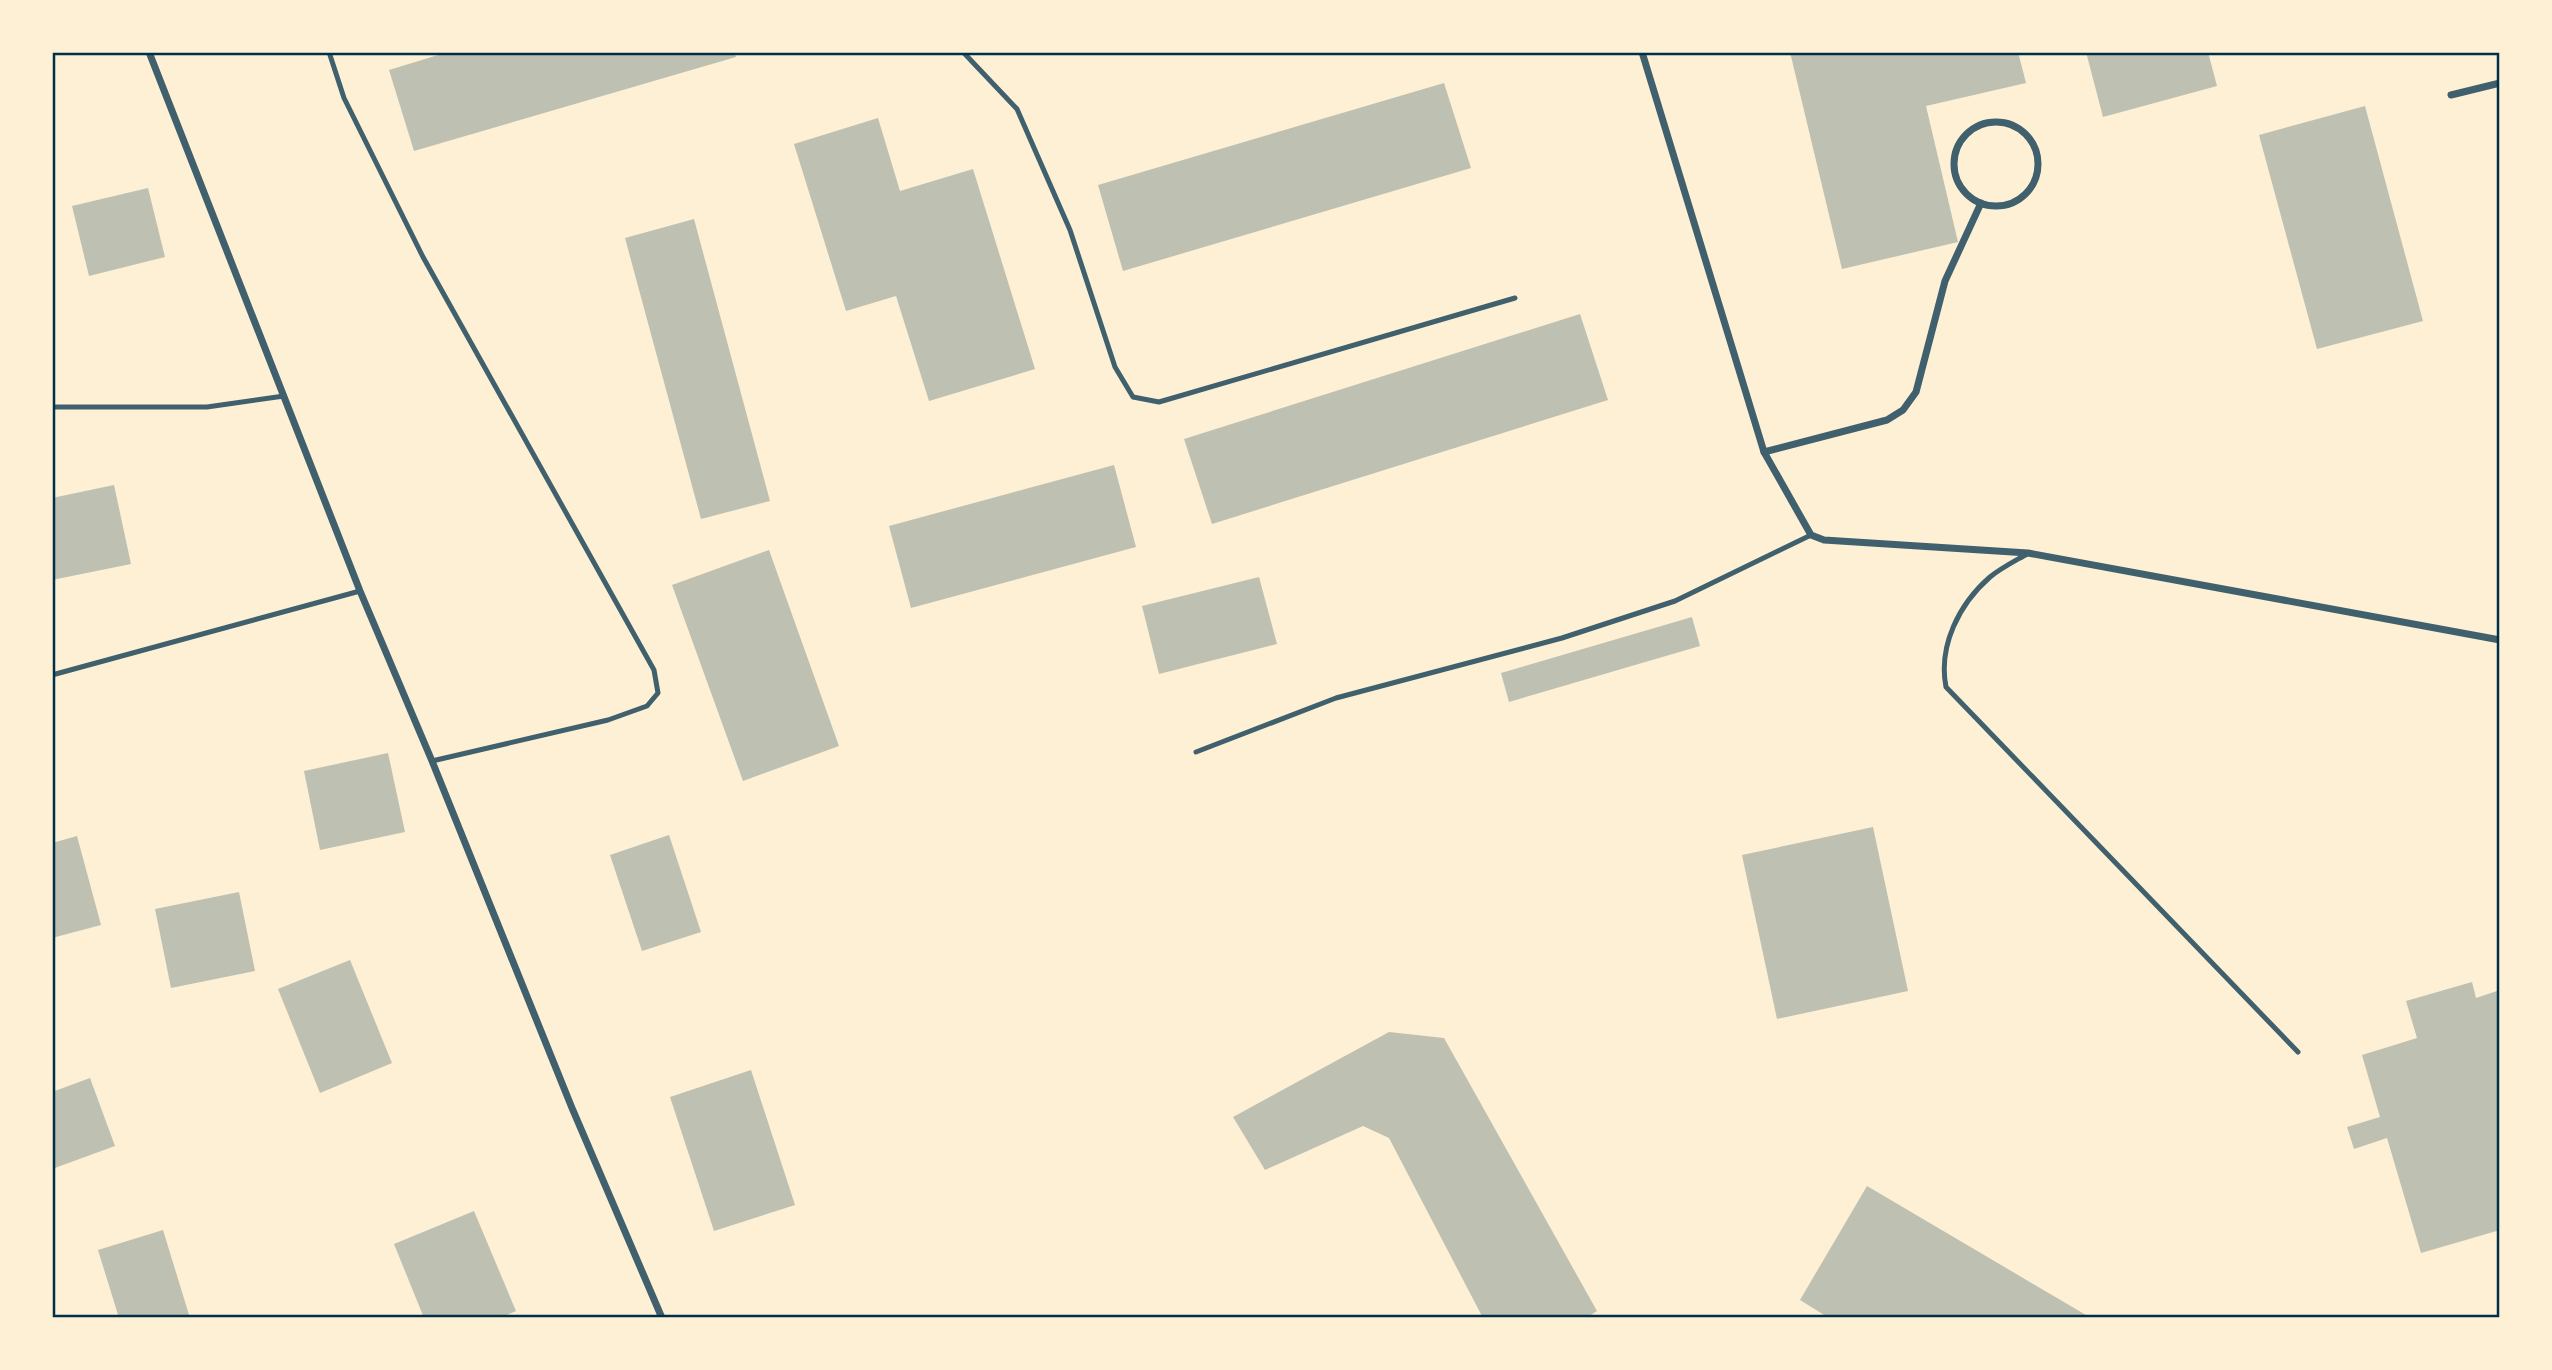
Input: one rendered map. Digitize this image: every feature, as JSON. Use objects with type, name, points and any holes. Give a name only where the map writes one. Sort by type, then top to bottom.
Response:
[{"type":"street","points":[[149,52],[360,592],[432,761],[572,1108],[662,1318]]},
{"type":"street","points":[[1642,52],[1764,452],[1811,535],[1824,540],[2028,553],[2500,640]]},
{"type":"street","points":[[2451,95],[2500,83]]},
{"type":"street","points":[[2002,122],[2021,130],[2035,145],[2039,164],[2034,184],[2020,199],[2001,206],[1981,203],[1964,191],[1955,173],[1955,153],[1965,135],[1982,124],[2002,122]]},
{"type":"street","points":[[1764,452],[1887,420],[1903,410],[1916,392],[1945,281],[1981,203]]},
{"type":"lane","points":[[329,52],[344,98],[423,257],[654,670],[658,693],[647,706],[608,720],[432,761]]},
{"type":"lane","points":[[962,52],[1017,109],[1070,230],[1115,367],[1133,397],[1159,402],[1515,298]]},
{"type":"lane","points":[[52,407],[207,407],[284,396]]},
{"type":"lane","points":[[1196,752],[1336,698],[1562,638],[1675,601],[1811,535]]},
{"type":"lane","points":[[2028,553],[1991,576],[1966,602],[1946,645],[1942,670],[1946,687],[2298,1052]]},
{"type":"lane","points":[[52,675],[360,592]]},
{"type":"building","points":[[448,52],[734,52],[736,57],[414,151],[389,70]]},
{"type":"building","points":[[1790,52],[2018,52],[2026,83],[1926,106],[1958,242],[1842,269]]},
{"type":"building","points":[[2086,52],[2208,52],[2217,86],[2103,117]]},
{"type":"building","points":[[1444,83],[1471,168],[1123,271],[1098,185]]},
{"type":"building","points":[[2365,106],[2423,321],[2317,349],[2259,135]]},
{"type":"building","points":[[878,118],[900,191],[973,169],[1035,369],[929,401],[896,296],[846,311],[794,144]]},
{"type":"building","points":[[148,188],[165,257],[89,276],[72,206]]},
{"type":"building","points":[[694,219],[770,501],[701,519],[625,238]]},
{"type":"building","points":[[1580,314],[1608,400],[1212,524],[1184,439]]},
{"type":"building","points":[[1114,465],[1136,547],[911,608],[889,526]]},
{"type":"building","points":[[114,485],[131,564],[52,580],[52,498]]},
{"type":"building","points":[[769,550],[839,746],[743,781],[672,585]]},
{"type":"building","points":[[1259,577],[1277,644],[1159,674],[1142,606]]},
{"type":"building","points":[[1692,617],[1700,646],[1509,702],[1501,673]]},
{"type":"building","points":[[388,753],[405,832],[320,850],[304,771]]},
{"type":"building","points":[[1873,827],[1908,991],[1777,1019],[1742,855]]},
{"type":"building","points":[[669,835],[701,932],[642,951],[610,855]]},
{"type":"building","points":[[77,836],[101,925],[52,938],[52,843]]},
{"type":"building","points":[[239,892],[255,971],[171,988],[155,909]]},
{"type":"building","points":[[350,960],[392,1063],[320,1093],[278,989]]},
{"type":"building","points":[[2472,982],[2476,998],[2500,990],[2500,1230],[2421,1253],[2387,1138],[2354,1149],[2347,1127],[2380,1117],[2362,1055],[2417,1038],[2406,1001]]},
{"type":"building","points":[[1389,1032],[1444,1038],[1597,1311],[1586,1318],[1483,1318],[1389,1138],[1363,1126],[1265,1170],[1233,1117]]},
{"type":"building","points":[[751,1070],[795,1205],[714,1231],[670,1097]]},
{"type":"building","points":[[90,1078],[115,1146],[52,1169],[52,1092]]},
{"type":"building","points":[[1867,1186],[2091,1318],[1829,1318],[1800,1300]]},
{"type":"building","points":[[474,1211],[516,1311],[500,1318],[424,1318],[394,1244]]},
{"type":"building","points":[[163,1230],[190,1318],[119,1318],[98,1250]]}]
